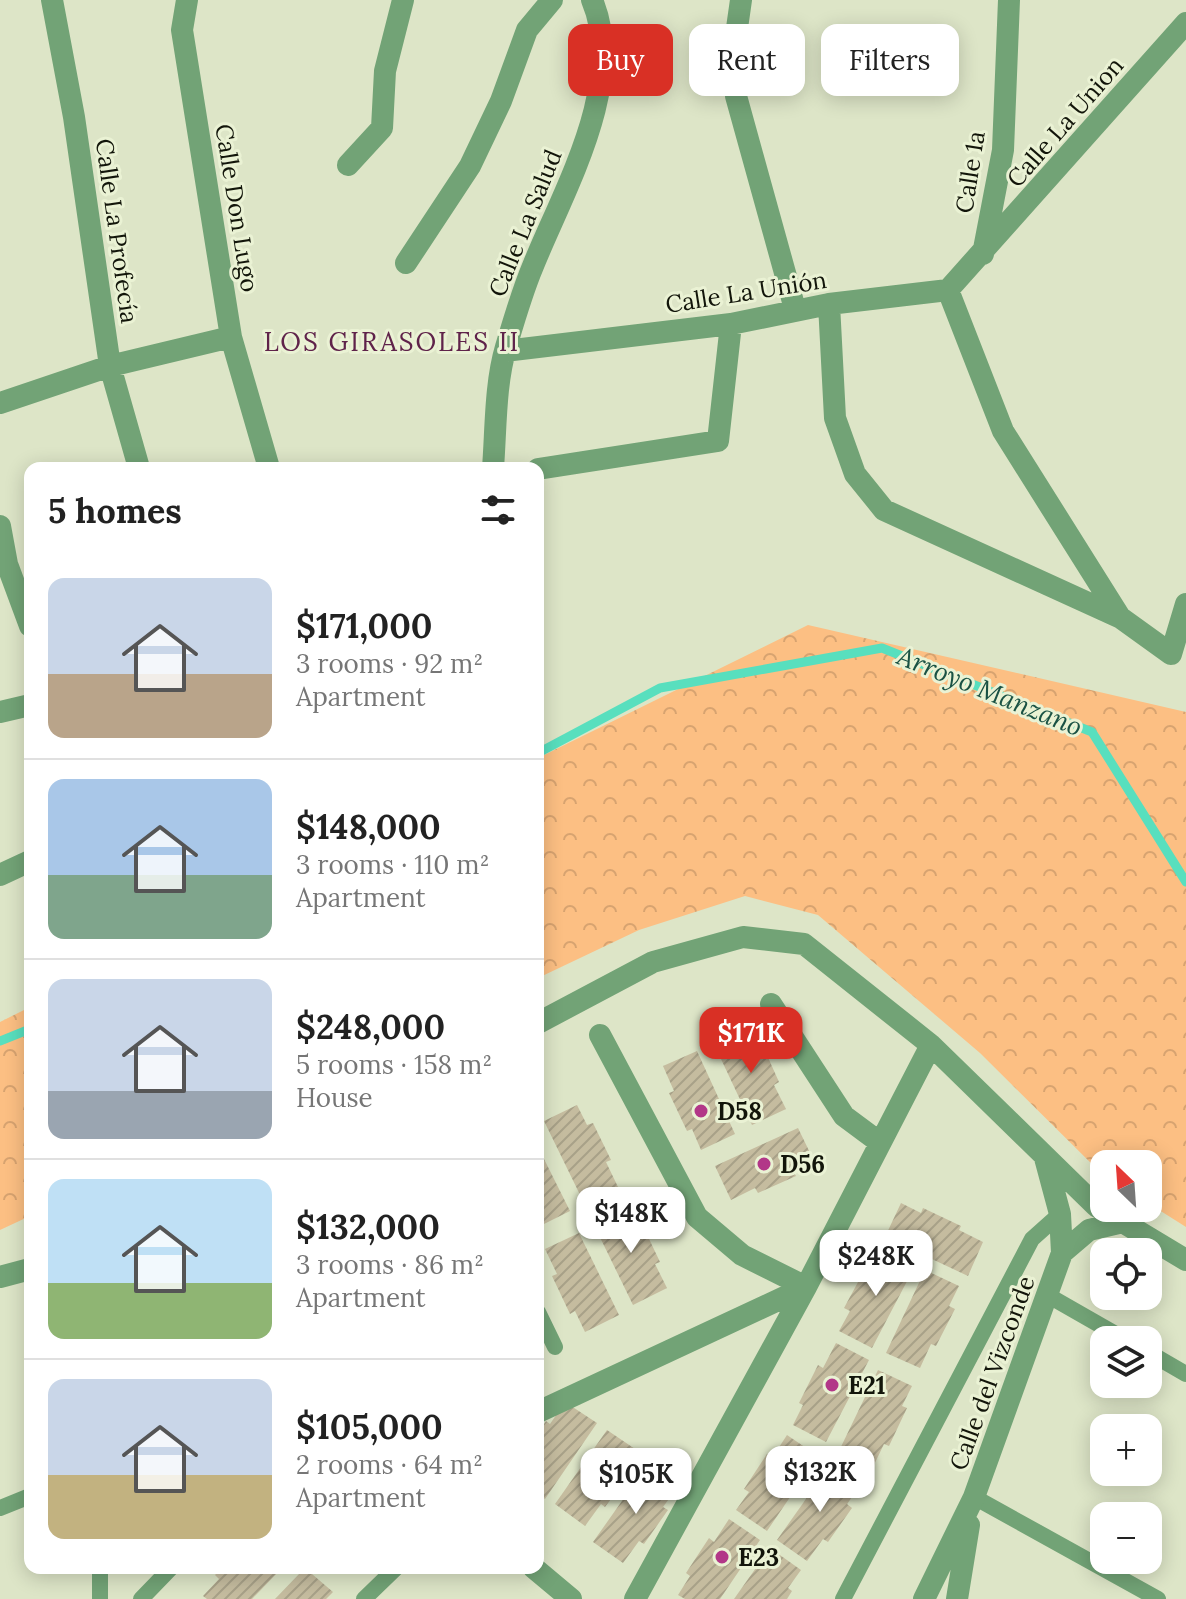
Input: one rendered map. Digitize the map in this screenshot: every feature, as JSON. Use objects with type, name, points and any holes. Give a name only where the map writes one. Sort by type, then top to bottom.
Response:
[{"type":"street","name":"Calle La Profecía","points":[[52,0],[74,117],[110,366],[137,462]]},
{"type":"street","name":"Calle Don Lugo","points":[[187,0],[182,30],[231,337],[267,462]]},
{"type":"street","points":[[348,165],[382,128],[385,71],[403,0]]},
{"type":"street","points":[[406,263],[470,166],[501,101],[527,30],[552,0]]},
{"type":"street","name":"Calle La Salud","points":[[494,462],[505,351],[531,270],[589,136],[602,58],[601,22],[592,0]]},
{"type":"street","points":[[741,0],[736,35],[736,96],[795,309]]},
{"type":"street","name":"Calle 1a","points":[[982,255],[1003,150],[1009,0]]},
{"type":"street","name":"Calle La Union","points":[[982,255],[1186,23]]},
{"type":"street","points":[[982,255],[948,290],[1003,431],[1121,618]]},
{"type":"street","name":"Calle La Unión","points":[[505,351],[731,324],[795,309],[948,290]]},
{"type":"street","points":[[829,304],[835,418],[855,474],[884,510],[1121,618],[1171,654],[1186,604]]},
{"type":"street","points":[[544,468],[718,441],[731,324]]},
{"type":"street","points":[[0,403],[110,366],[231,337]]},
{"type":"street","points":[[0,526],[4,565],[24,612]]},
{"type":"street","points":[[0,712],[24,706]]},
{"type":"street","points":[[0,875],[24,864]]},
{"type":"street","points":[[544,1020],[653,962],[743,937],[804,944],[931,1045],[1090,1200]]},
{"type":"street","points":[[771,1004],[844,1116],[879,1142]]},
{"type":"street","points":[[600,1035],[697,1217],[742,1255],[806,1287]]},
{"type":"street","points":[[635,1599],[806,1287],[931,1045]]},
{"type":"street","name":"Calle del Vizconde","points":[[924,1599],[974,1497],[1062,1253],[1060,1214],[1044,1156]]},
{"type":"street","points":[[1062,1253],[1089,1230],[1123,1222],[1186,1260]]},
{"type":"street","points":[[0,1277],[24,1271]]},
{"type":"street","points":[[544,1409],[806,1287]]},
{"type":"street","points":[[957,1599],[974,1497]]},
{"type":"street","points":[[541,1574],[571,1599]]},
{"type":"lane","points":[[843,1599],[1032,1239],[1060,1214]]},
{"type":"lane","points":[[1049,1296],[1102,1326]]},
{"type":"lane","points":[[544,1324],[555,1347]]},
{"type":"lane","points":[[1162,1360],[1186,1374]]},
{"type":"lane","points":[[974,1497],[1158,1599]]},
{"type":"lane","points":[[0,1508],[24,1498]]},
{"type":"lane","points":[[100,1574],[100,1599]]},
{"type":"lane","points":[[141,1599],[165,1574]]},
{"type":"lane","points":[[364,1599],[390,1574]]},
{"type":"green space","points":[[808,625],[1186,712],[1186,1227],[1162,1212],[1162,1150],[1090,1150],[1090,1162],[980,1053],[818,915],[745,896],[639,930],[544,975],[544,755]]},
{"type":"green space","points":[[24,1010],[24,1219],[0,1230],[0,1022]]},
{"type":"building","points":[[747,1026],[756,1047],[762,1044],[779,1082],[774,1085],[786,1109],[752,1125],[713,1042]]},
{"type":"building","name":"D58","points":[[697,1051],[735,1134],[701,1150],[692,1129],[687,1131],[669,1093],[674,1091],[663,1066]]},
{"type":"building","points":[[577,1105],[587,1125],[593,1123],[611,1160],[606,1162],[618,1187],[584,1203],[544,1121]]},
{"type":"building","name":"D56","points":[[798,1128],[814,1161],[793,1171],[796,1176],[758,1193],[755,1188],[731,1200],[715,1166]]},
{"type":"building","points":[[544,1159],[570,1211],[544,1224]]},
{"type":"building","points":[[901,1203],[921,1213],[923,1208],[961,1226],[959,1230],[983,1242],[968,1276],[885,1237]]},
{"type":"building","points":[[627,1207],[637,1227],[642,1224],[660,1262],[655,1264],[667,1288],[633,1305],[593,1223]]},
{"type":"building","points":[[579,1233],[619,1315],[585,1332],[575,1311],[570,1314],[552,1276],[557,1274],[545,1249]]},
{"type":"building","points":[[882,1249],[915,1266],[872,1348],[839,1331],[850,1311],[844,1308],[864,1271],[869,1273]]},
{"type":"building","points":[[925,1270],[959,1286],[949,1306],[955,1309],[936,1346],[931,1344],[920,1368],[886,1353]]},
{"type":"building","name":"E21","points":[[836,1343],[869,1360],[826,1442],[793,1425],[803,1405],[799,1403],[818,1365],[823,1368]]},
{"type":"building","points":[[878,1370],[912,1386],[902,1406],[907,1408],[889,1446],[884,1444],[872,1469],[838,1453]]},
{"type":"building","points":[[565,1402],[597,1423],[545,1499],[544,1424],[546,1421],[550,1424]]},
{"type":"building","points":[[607,1430],[638,1451],[625,1470],[630,1473],[605,1507],[601,1504],[585,1526],[555,1504]]},
{"type":"building","points":[[787,1435],[818,1456],[767,1531],[736,1510],[749,1492],[744,1489],[767,1454],[772,1458]]},
{"type":"building","points":[[830,1465],[860,1486],[847,1504],[852,1508],[828,1542],[823,1539],[807,1561],[777,1540]]},
{"type":"building","points":[[646,1467],[677,1488],[663,1507],[668,1510],[644,1544],[639,1541],[623,1563],[593,1542]]},
{"type":"building","name":"E23","points":[[729,1519],[760,1540],[720,1599],[685,1599],[678,1595],[690,1576],[686,1573],[709,1538],[714,1542]]},
{"type":"building","points":[[770,1548],[801,1570],[788,1588],[792,1591],[787,1599],[734,1599]]},
{"type":"building","points":[[276,1574],[252,1599],[207,1599],[203,1596],[219,1579],[215,1575]]},
{"type":"building","points":[[299,1574],[312,1574],[333,1592],[326,1599],[275,1599]]},
{"type":"waterway","name":"Arroyo Manzano","points":[[544,750],[660,688],[882,648],[1092,732],[1186,882]]},
{"type":"waterway","name":"Arroyo Manzano","points":[[0,1041],[24,1031]]},
{"type":"place","name":"D58","points":[[701,1111]]},
{"type":"place","name":"D56","points":[[764,1164]]},
{"type":"place","name":"E21","points":[[832,1385]]},
{"type":"place","name":"E23","points":[[722,1557]]},
{"type":"district","name":"LOS GIRASOLES II","points":[[392,341]]}]
